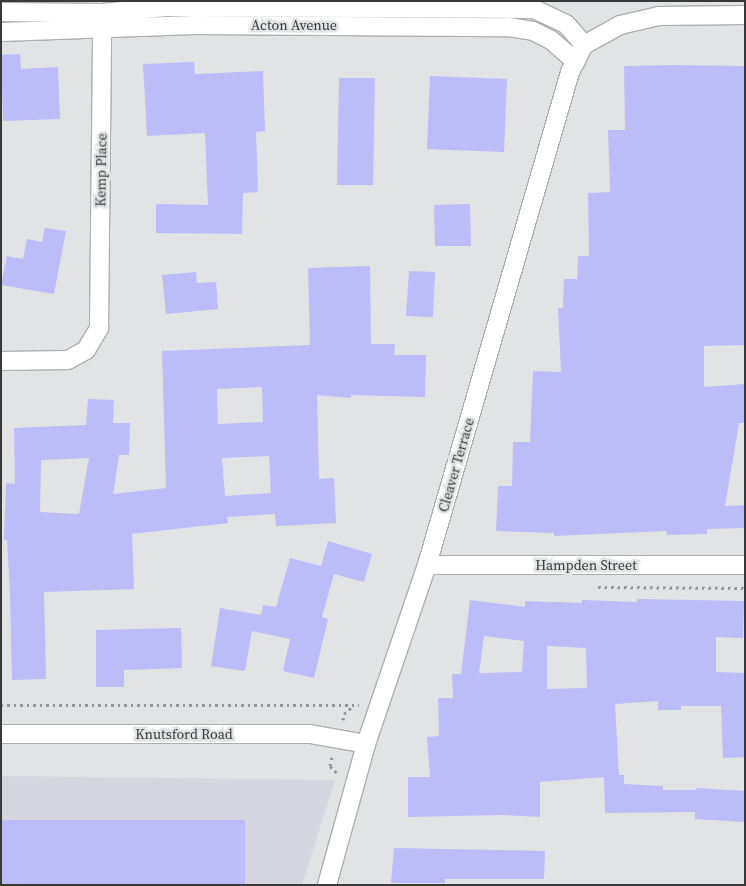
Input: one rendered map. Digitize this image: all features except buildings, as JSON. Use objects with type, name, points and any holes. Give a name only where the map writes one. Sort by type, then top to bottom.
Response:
[{"type":"street","name":"Acton Avenue","points":[[1,32],[102,21],[166,4],[534,9],[566,24],[584,45]]},
{"type":"street","name":"Acton Avenue","points":[[1,12],[102,21],[195,25],[508,27],[533,31],[551,40],[576,62]]},
{"type":"street","points":[[584,45],[620,24],[658,16],[745,15]]},
{"type":"street","name":"Kemp Place","points":[[1,361],[68,360],[86,350],[99,328],[102,21]]},
{"type":"street","name":"Cleaver Terrace","points":[[327,885],[366,744],[427,565],[568,82],[584,45]]},
{"type":"street","name":"Hampden Street","points":[[427,565],[745,565]]},
{"type":"street","name":"Knutsford Road","points":[[1,734],[310,734],[366,744]]},
{"type":"path","points":[[1,705],[364,704]]},
{"type":"shaded area","points":[[1,776],[335,780],[302,885],[1,885]]}]
